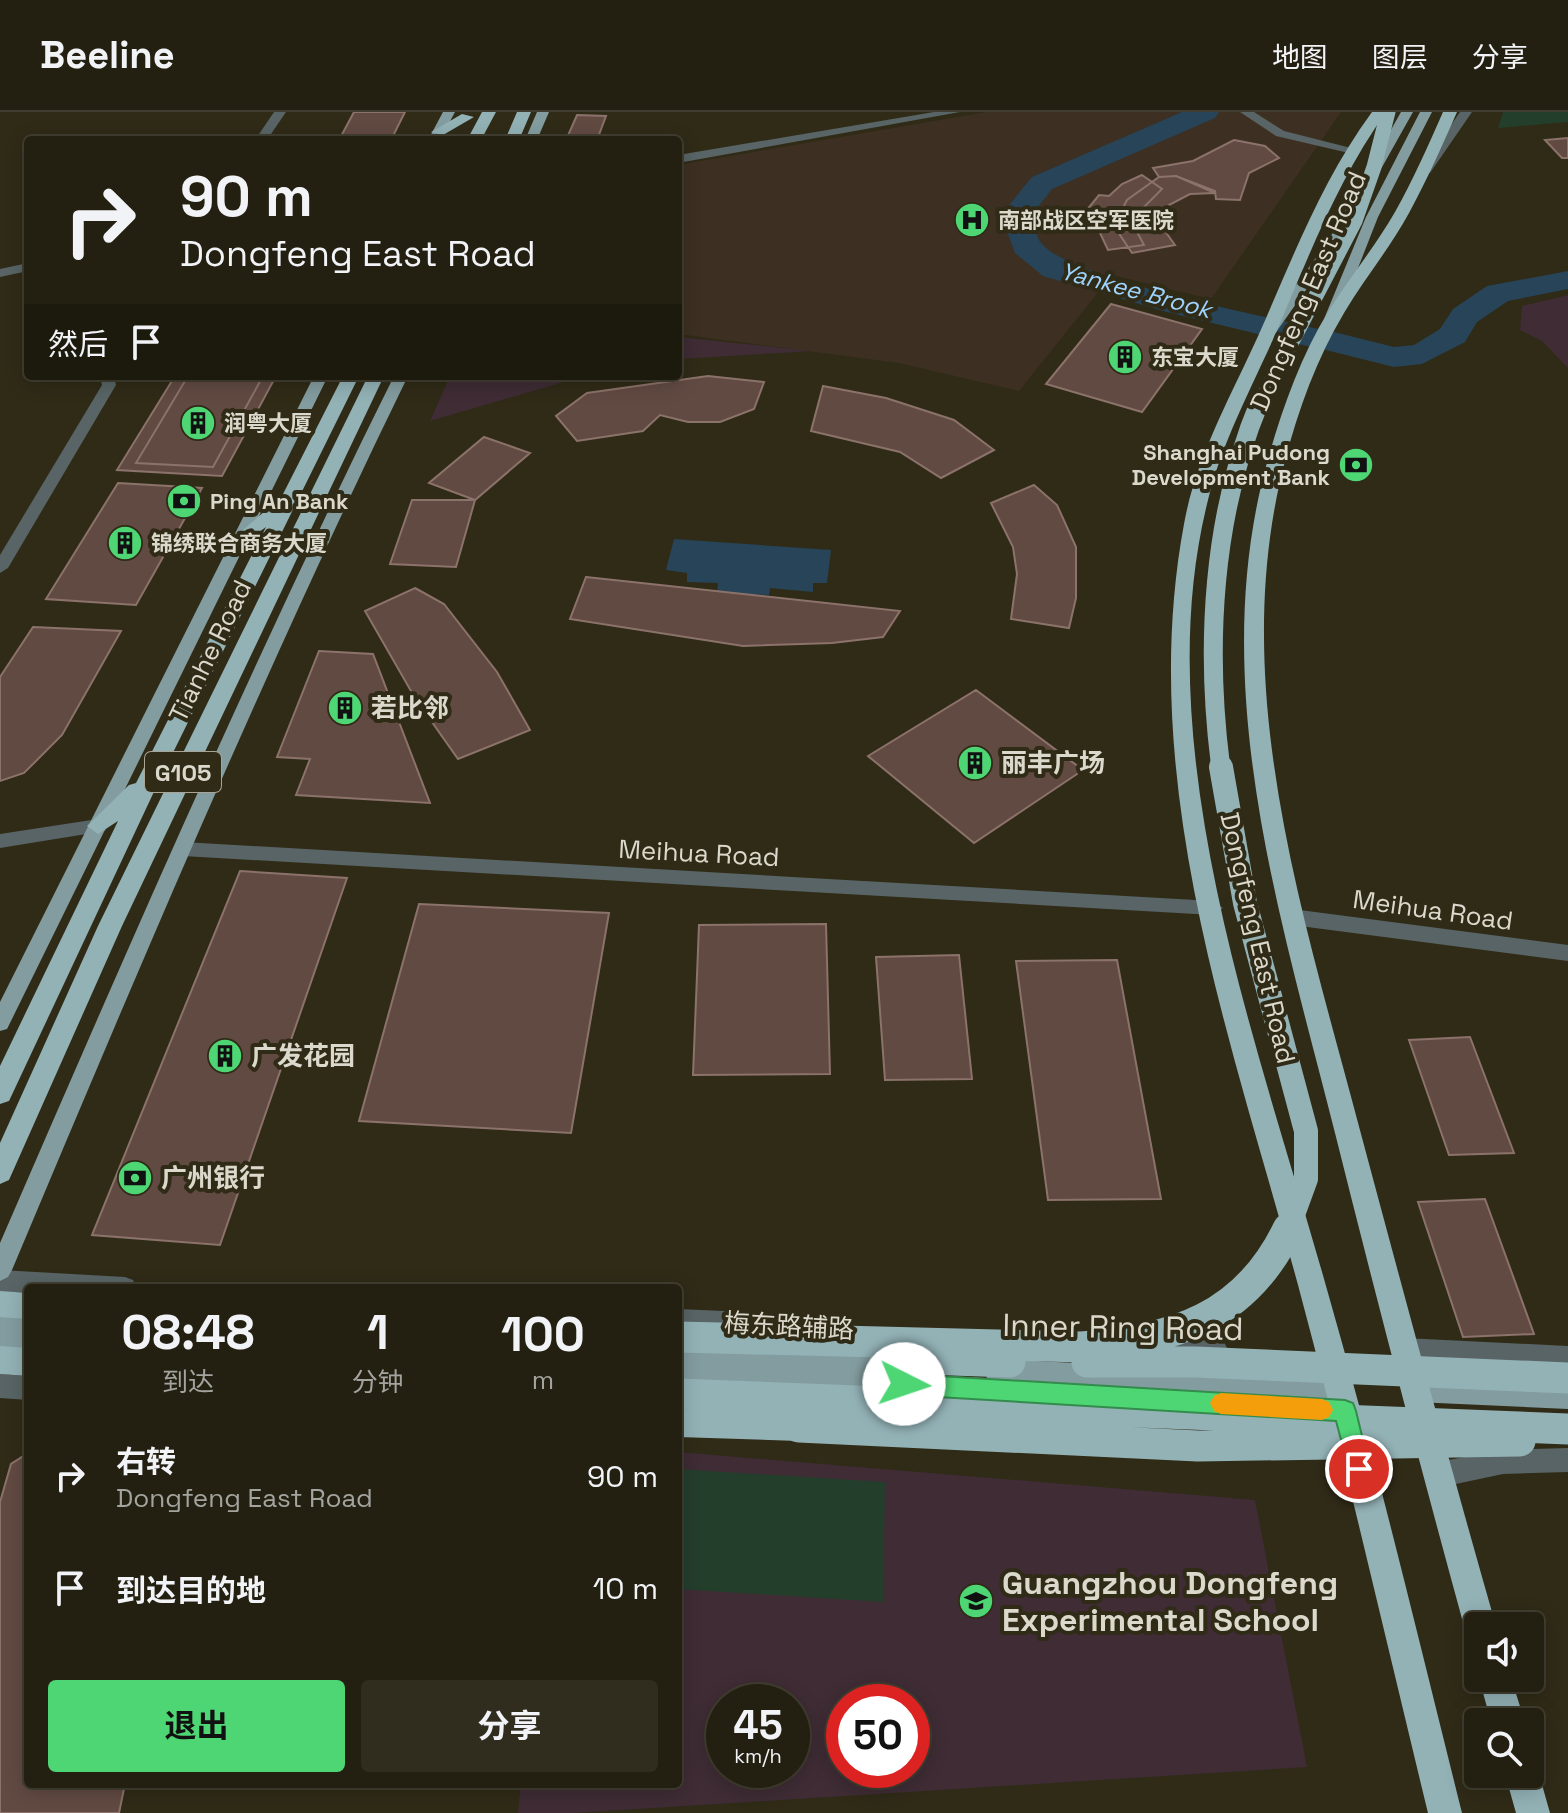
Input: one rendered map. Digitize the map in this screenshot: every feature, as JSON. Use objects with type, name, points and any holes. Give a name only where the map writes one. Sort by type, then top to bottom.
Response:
[{"type":"highway","points":[[514,136],[524,112]]},
{"type":"highway","points":[[1270,329],[1322,205],[1379,112]]},
{"type":"highway","points":[[682,1337],[1082,1347],[1121,1345],[1188,1329],[1217,1315],[1240,1297],[1278,1247],[1305,1186],[1307,1144],[1250,925],[1227,816],[1214,690],[1218,571],[1231,493],[1253,421],[1266,387],[1355,221],[1371,181],[1388,112]]},
{"type":"highway","points":[[1328,327],[1393,228],[1450,112]]},
{"type":"highway","points":[[436,136],[468,115]]},
{"type":"highway","points":[[457,136],[468,115]]},
{"type":"highway","points":[[476,136],[486,116]]},
{"type":"highway","points":[[494,136],[503,117]]},
{"type":"highway","name":"Dongfeng East Road","points":[[1328,327],[1284,436],[1273,475],[1262,537],[1255,620],[1257,727],[1268,806],[1292,917],[1437,1475],[1476,1612]]},
{"type":"highway","name":"Dongfeng East Road","points":[[1270,329],[1226,419],[1192,526],[1184,596],[1183,748],[1213,908],[1242,1035],[1331,1352],[1445,1813]]},
{"type":"highway","name":"Tianhe Road","points":[[0,1093],[148,781],[349,380]]},
{"type":"highway","name":"Tianhe Road","points":[[0,1172],[110,926],[374,380]]},
{"type":"highway","points":[[244,537],[293,491]]},
{"type":"highway","points":[[98,826],[148,781]]},
{"type":"highway","points":[[0,1304],[24,1306]]},
{"type":"highway","name":"Inner Ring Road","points":[[682,1345],[964,1361],[1210,1363],[1568,1378]]},
{"type":"highway","points":[[0,1360],[24,1362]]},
{"type":"highway","points":[[682,1394],[1568,1429]]},
{"type":"highway","points":[[682,1423],[1198,1446],[1568,1440]]},
{"type":"highway","points":[[1526,1788],[1533,1813]]},
{"type":"main road","points":[[436,136],[449,112]]},
{"type":"main road","points":[[533,136],[543,112]]},
{"type":"main road","name":"Dongfeng East Road","points":[[1270,329],[1334,242],[1407,112]]},
{"type":"main road","name":"Dongfeng East Road","points":[[1328,327],[1372,217],[1426,112]]},
{"type":"main road","points":[[0,1023],[182,651],[244,537],[319,380]]},
{"type":"main road","points":[[0,1270],[54,1136],[344,492],[399,380]]},
{"type":"main road","points":[[0,1320],[24,1321]]},
{"type":"main road","points":[[0,1337],[24,1339]]},
{"type":"main road","points":[[682,1354],[1342,1399]]},
{"type":"main road","points":[[682,1372],[1342,1399]]},
{"type":"main road","points":[[1415,1390],[1568,1397]]},
{"type":"main road","points":[[1437,1475],[1453,1460],[1499,1431],[1523,1423],[1568,1420]]},
{"type":"street","points":[[264,136],[280,112]]},
{"type":"street","points":[[682,158],[954,112]]},
{"type":"street","points":[[1246,112],[1280,134],[1353,150]]},
{"type":"street","points":[[1363,135],[1372,112]]},
{"type":"street","points":[[1419,180],[1466,112]]},
{"type":"street","points":[[0,273],[24,268]]},
{"type":"street","points":[[0,568],[109,385],[108,380]]},
{"type":"street","points":[[0,841],[98,826]]},
{"type":"street","name":"Meihua Road","points":[[183,849],[1213,908]]},
{"type":"street","name":"Meihua Road","points":[[1292,917],[1568,953]]},
{"type":"street","points":[[0,1281],[54,1284]]},
{"type":"street","name":"梅东路辅路","points":[[682,1320],[1331,1352]]},
{"type":"street","points":[[1404,1349],[1568,1357]]},
{"type":"street","points":[[0,1386],[24,1388]]},
{"type":"street","points":[[1437,1475],[1503,1462],[1568,1460]]},
{"type":"shaded area","name":"南部战区空军医院","points":[[987,112],[1341,112],[1211,299],[1112,275],[1019,391],[899,363],[682,335],[682,164]]},
{"type":"shaded area","points":[[1568,295],[1568,368],[1542,341],[1520,330],[1522,306]]},
{"type":"shaded area","points":[[682,337],[813,351],[682,359]]},
{"type":"shaded area","points":[[448,380],[570,380],[430,421]]},
{"type":"shaded area","name":"Guangzhou Dongfeng Experimental School","points":[[682,1452],[1255,1500],[1307,1767],[573,1813],[518,1813],[521,1788],[682,1788]]},
{"type":"green space","points":[[1503,112],[1568,112],[1568,122],[1498,128]]},
{"type":"green space","points":[[682,1469],[885,1482],[883,1602],[682,1589]]},
{"type":"water","points":[[674,539],[831,550],[827,583],[813,583],[813,592],[770,588],[769,595],[717,593],[718,583],[687,582],[687,573],[666,570]]},
{"type":"building","points":[[354,112],[405,112],[393,136],[341,136]]},
{"type":"building","points":[[577,115],[606,116],[598,136],[568,136]]},
{"type":"building","points":[[1568,138],[1568,158],[1562,158],[1545,140]]},
{"type":"building","points":[[1234,140],[1265,146],[1279,158],[1249,173],[1240,200],[1216,199],[1215,191],[1176,176],[1159,177],[1153,168],[1193,161]]},
{"type":"building","points":[[1142,175],[1162,189],[1143,208],[1138,219],[1136,230],[1144,245],[1108,250],[1100,233],[1097,214],[1086,211],[1099,195],[1109,196],[1122,184]]},
{"type":"building","points":[[1176,176],[1215,193],[1190,194],[1167,206],[1161,215],[1162,227],[1175,245],[1132,253],[1120,235],[1117,220],[1127,200],[1159,177]]},
{"type":"building","name":"东宝大厦","points":[[1111,304],[1202,329],[1142,412],[1046,384]]},
{"type":"building","points":[[708,376],[764,382],[754,409],[720,422],[688,422],[660,415],[643,431],[577,441],[556,416],[587,393]]},
{"type":"building","name":"润粤大厦","points":[[173,380],[274,380],[222,476],[117,470]]},
{"type":"building","name":"润粤大厦","points":[[186,380],[261,380],[213,467],[136,463]]},
{"type":"building","points":[[823,386],[886,398],[954,420],[994,450],[941,478],[900,452],[811,431]]},
{"type":"building","points":[[484,437],[530,453],[475,500],[429,483]]},
{"type":"building","name":"锦绣联合商务大厦","points":[[118,483],[202,488],[136,605],[46,599]]},
{"type":"building","points":[[1034,485],[1057,505],[1076,547],[1076,598],[1069,628],[1011,619],[1017,574],[1013,547],[991,503]]},
{"type":"building","points":[[412,500],[475,500],[456,567],[390,564]]},
{"type":"building","points":[[586,577],[900,611],[883,637],[832,643],[743,646],[570,619]]},
{"type":"building","points":[[415,588],[444,604],[497,672],[530,730],[458,759],[415,698],[365,611]]},
{"type":"building","points":[[33,627],[121,631],[62,735],[24,773],[0,781],[0,677]]},
{"type":"building","name":"若比邻","points":[[319,651],[373,654],[430,803],[296,795],[310,759],[277,757]]},
{"type":"building","name":"丽丰广场","points":[[976,690],[1083,770],[974,843],[868,756]]},
{"type":"building","name":"广发花园","points":[[240,871],[347,878],[220,1245],[92,1235]]},
{"type":"building","points":[[419,904],[609,913],[571,1133],[359,1121]]},
{"type":"building","points":[[826,924],[830,1074],[693,1075],[699,925]]},
{"type":"building","points":[[959,955],[972,1079],[885,1080],[876,957]]},
{"type":"building","points":[[1117,960],[1161,1199],[1048,1200],[1016,961]]},
{"type":"building","points":[[1470,1037],[1514,1153],[1449,1155],[1409,1040]]},
{"type":"building","points":[[1485,1199],[1534,1334],[1463,1337],[1418,1202]]},
{"type":"building","points":[[24,1456],[24,1788],[124,1788],[119,1813],[0,1813],[0,1502],[11,1464]]},
{"type":"waterway","name":"Yankee Brook","points":[[1205,112],[1042,183],[1016,215],[1026,247],[1054,269],[1178,305],[1311,337]]},
{"type":"waterway","name":"Yankee Brook","points":[[1334,342],[1394,357],[1422,354],[1453,335],[1464,316],[1498,293],[1568,280]]},
{"type":"slow traffic","points":[[1221,1403],[1322,1410]]},
{"type":"place","name":"南部战区空军医院","points":[[972,220]]},
{"type":"place","name":"东宝大厦","points":[[1125,357]]},
{"type":"place","name":"润粤大厦","points":[[198,423]]},
{"type":"place","name":"Shanghai Pudong Development Bank","points":[[1356,465]]},
{"type":"place","name":"Ping An Bank","points":[[184,501]]},
{"type":"place","name":"锦绣联合商务大厦","points":[[125,543]]},
{"type":"place","name":"若比邻","points":[[345,708]]},
{"type":"place","name":"丽丰广场","points":[[975,763]]},
{"type":"place","name":"广发花园","points":[[225,1056]]},
{"type":"place","name":"广州银行","points":[[135,1178]]},
{"type":"place","name":"Guangzhou Dongfeng Experimental School","points":[[976,1601]]},
{"type":"route","points":[[904,1384],[1345,1411],[1359,1469]]}]
